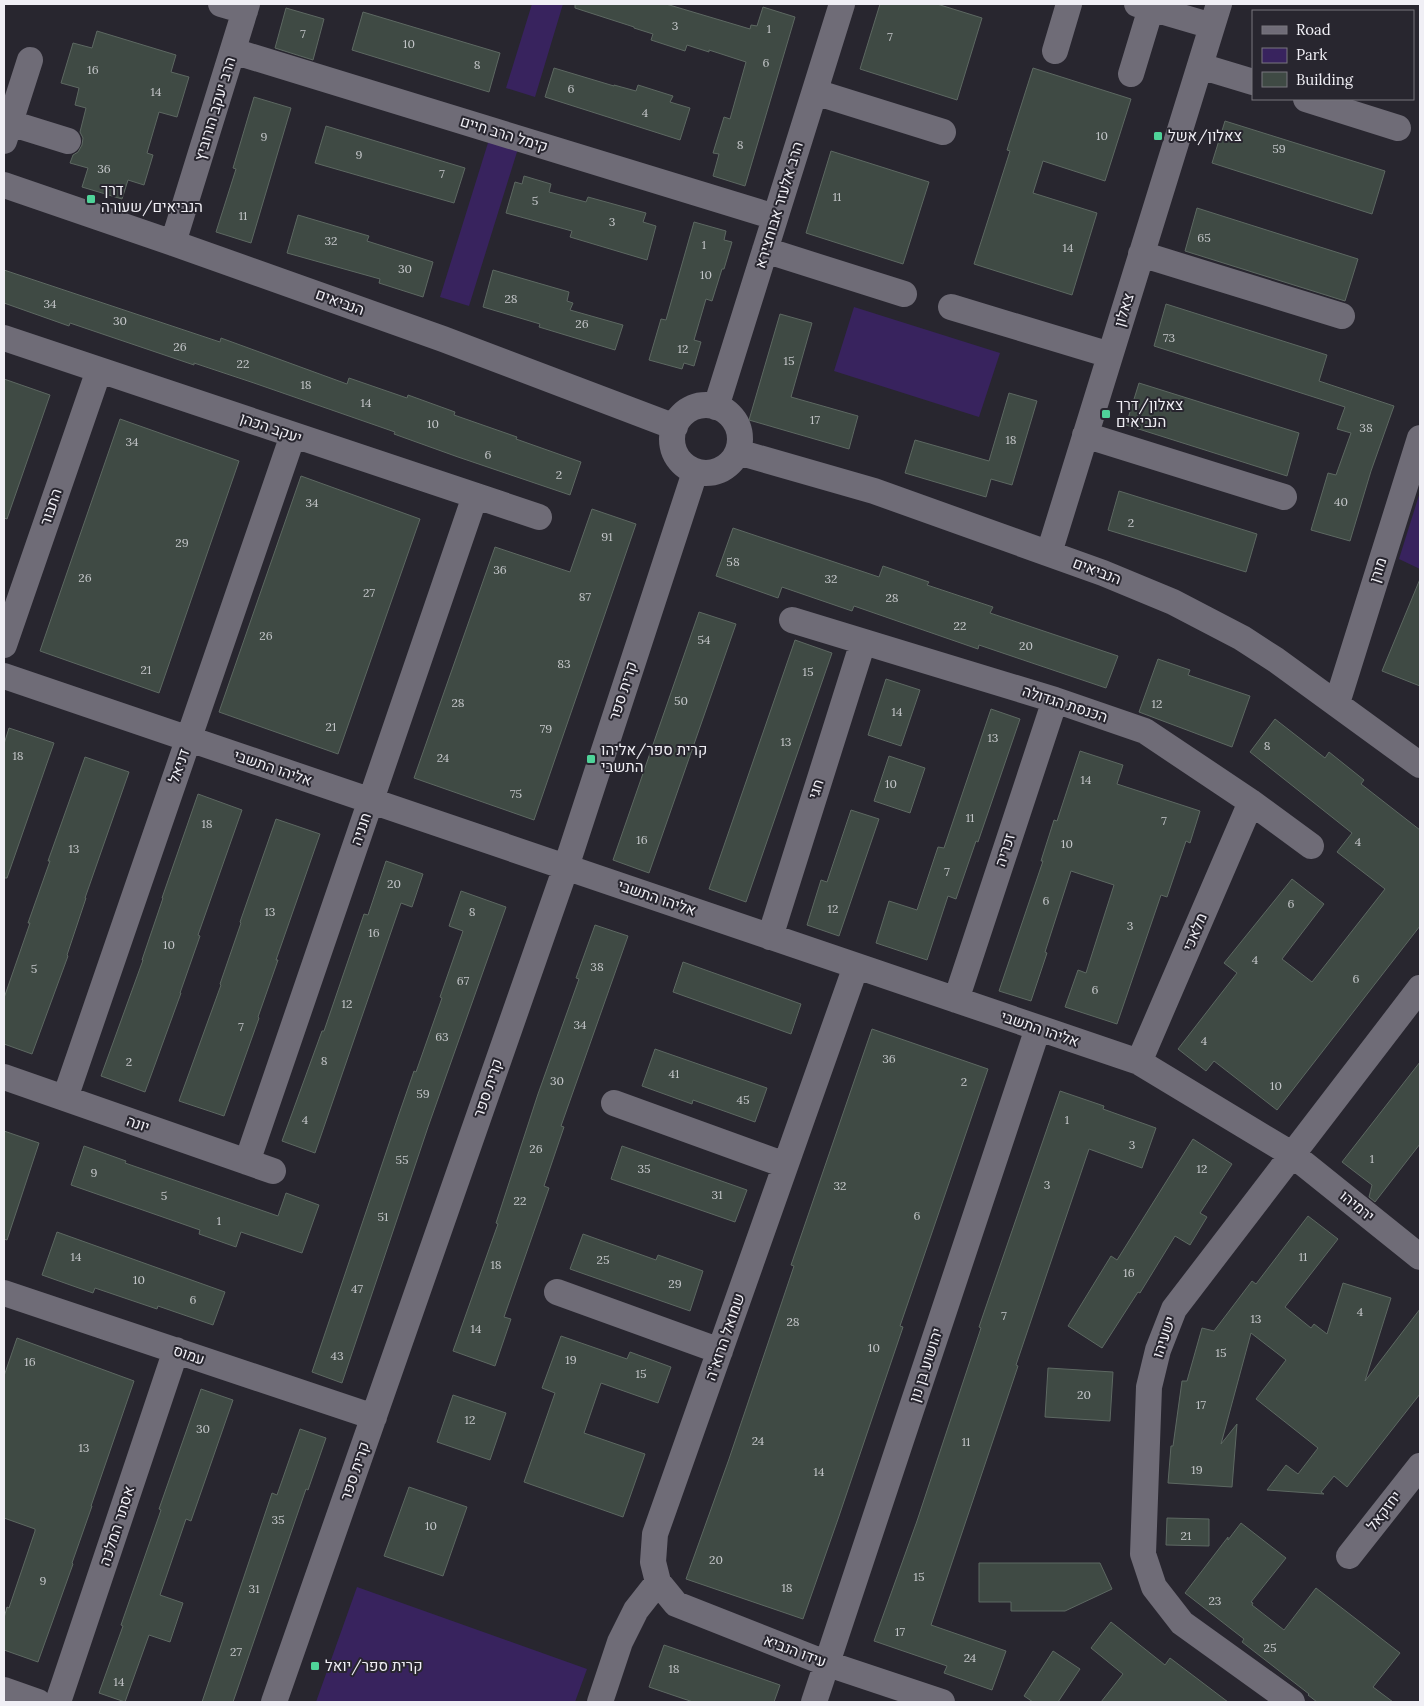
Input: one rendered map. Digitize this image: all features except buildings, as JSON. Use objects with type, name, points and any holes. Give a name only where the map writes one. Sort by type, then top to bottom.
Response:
[{"type":"street","points":[[1055,51],[1069,4]]},
{"type":"street","name":"הרב אלעזר אבוחצירא","points":[[716,407],[815,92],[836,5]]},
{"type":"street","name":"הרב יעקב הורוביץ","points":[[173,243],[232,52],[238,6]]},
{"type":"street","points":[[1131,74],[1144,6],[1215,15]]},
{"type":"street","name":"צאלון","points":[[1048,553],[1215,15]]},
{"type":"street","name":"קימל הרב חיים","points":[[232,52],[776,217]]},
{"type":"street","points":[[30,60],[7,132],[68,141]]},
{"type":"street","points":[[1200,66],[1252,82]]},
{"type":"street","points":[[815,92],[943,132]]},
{"type":"street","points":[[1309,100],[1398,128]]},
{"type":"street","name":"הנביאים","points":[[4,185],[443,339],[675,427]]},
{"type":"street","points":[[765,250],[904,294]]},
{"type":"street","points":[[1141,254],[1342,316]]},
{"type":"street","points":[[951,307],[1110,355]]},
{"type":"street","name":"יעקב הכהן","points":[[4,338],[539,517]]},
{"type":"street","name":"התבור","points":[[4,645],[99,370]]},
{"type":"street","points":[[706,405],[716,407],[726,412],[734,420],[739,430],[738,452],[725,468],[715,472],[695,472],[680,461],[676,454],[673,445],[675,427],[687,411],[706,405]]},
{"type":"street","name":"דניאל","points":[[65,1098],[292,435]]},
{"type":"street","points":[[1085,435],[1284,497]]},
{"type":"street","name":"מורן","points":[[1337,703],[1420,438]]},
{"type":"street","name":"הנביאים","points":[[738,452],[874,491],[1138,587],[1208,620],[1265,652],[1420,765]]},
{"type":"street","name":"קרית ספר","points":[[274,1702],[566,867],[695,472]]},
{"type":"street","name":"חנניה","points":[[247,1162],[475,496]]},
{"type":"street","name":"הכנסת הגדולה","points":[[792,620],[1055,700],[1145,731],[1251,802],[1311,846]]},
{"type":"street","name":"חגי","points":[[770,937],[863,642]]},
{"type":"street","name":"אליהו התשבי","points":[[4,676],[1138,1062],[1294,1156]]},
{"type":"street","name":"זכריה","points":[[956,1000],[1055,700]]},
{"type":"street","name":"מלאכי","points":[[1138,1062],[1251,802]]},
{"type":"street","name":"שמואל הרוא\"ה","points":[[658,1582],[653,1562],[655,1534],[856,966]]},
{"type":"street","name":"ישעיהו","points":[[1292,1702],[1182,1622],[1154,1587],[1143,1554],[1150,1387],[1158,1350],[1174,1309],[1294,1156],[1420,988]]},
{"type":"street","name":"יהושוע בן נון","points":[[814,1702],[1038,1028]]},
{"type":"street","name":"יונה","points":[[4,1076],[273,1171]]},
{"type":"street","points":[[614,1103],[785,1166]]},
{"type":"street","name":"ירמיהו","points":[[1294,1156],[1420,1257]]},
{"type":"street","points":[[557,1292],[720,1351]]},
{"type":"street","name":"עמוס","points":[[4,1293],[374,1417]]},
{"type":"street","name":"אסתר המלכה","points":[[58,1702],[176,1350]]},
{"type":"street","name":"יחזקאל","points":[[1349,1556],[1420,1466]]},
{"type":"street","points":[[600,1702],[624,1634],[636,1610],[658,1582]]},
{"type":"street","name":"עידו הנביא","points":[[658,1582],[676,1604],[828,1664],[942,1702]]},
{"type":"street","points":[[4,1690],[38,1702]]},
{"type":"green space","points":[[532,4],[563,4],[535,97],[506,88]]},
{"type":"green space","points":[[492,130],[521,139],[469,306],[440,297]]},
{"type":"green space","points":[[854,307],[1000,353],[979,417],[834,371]]},
{"type":"green space","points":[[1420,492],[1420,569],[1399,559]]},
{"type":"green space","points":[[357,1587],[587,1669],[575,1702],[316,1702]]},
{"type":"place","name":"צאלון/אשל","points":[[1158,136]]},
{"type":"place","name":"דרך הנביאים/שעורה","points":[[91,199]]},
{"type":"place","name":"צאלון/דרך הנביאים","points":[[1106,414]]},
{"type":"place","name":"קרית ספר/אליהו התשבי","points":[[591,759]]},
{"type":"place","name":"קרית ספר/יואל","points":[[315,1666]]}]
